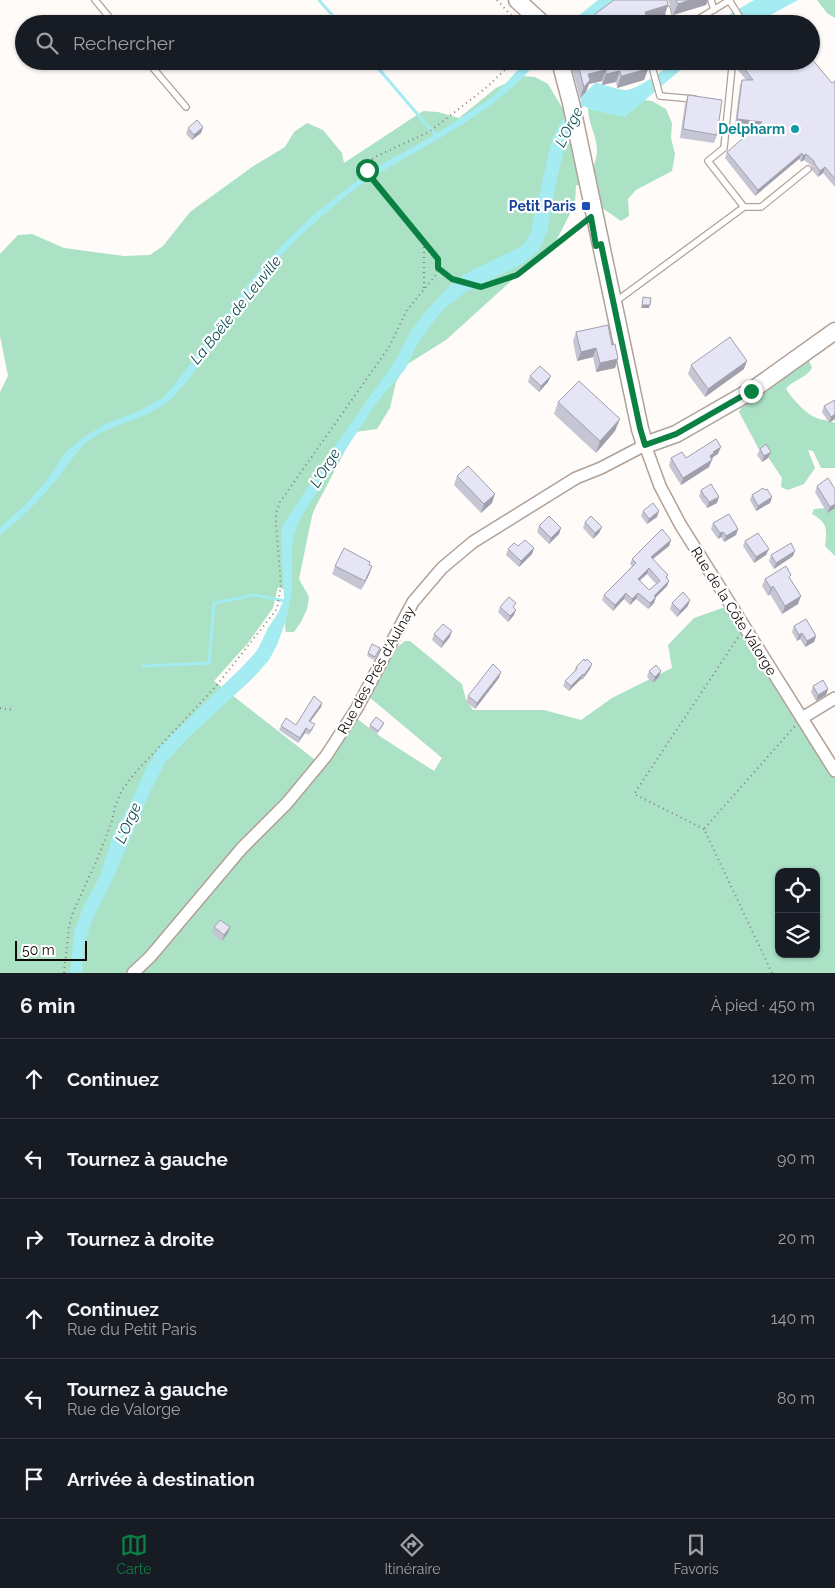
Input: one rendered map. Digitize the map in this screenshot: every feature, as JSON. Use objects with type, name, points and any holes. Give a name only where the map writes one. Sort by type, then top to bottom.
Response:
[{"type":"street","points":[[519,1],[534,15]]},
{"type":"street","points":[[562,70],[573,110],[645,445],[676,434],[751,391],[835,331]]},
{"type":"street","name":"Rue de la Côte Valorge","points":[[645,445],[657,480],[674,514],[835,771]]},
{"type":"street","name":"Rue des Prés d'Aulnay","points":[[133,973],[150,957],[250,839],[294,796],[326,756],[357,708],[413,602],[442,568],[473,542],[576,478],[601,468],[645,445]]},
{"type":"street","points":[[802,718],[835,698]]},
{"type":"lane","points":[[95,0],[108,15]]},
{"type":"lane","points":[[711,0],[714,10]]},
{"type":"lane","points":[[705,15],[730,0],[738,15]]},
{"type":"lane","points":[[155,70],[186,107]]},
{"type":"lane","points":[[652,70],[660,96],[699,99]]},
{"type":"lane","points":[[732,70],[724,148],[708,161],[744,207]]},
{"type":"lane","points":[[719,101],[729,102]]},
{"type":"lane","points":[[614,303],[744,207],[761,207],[808,169]]},
{"type":"path","points":[[498,0],[511,15]]},
{"type":"path","points":[[64,973],[69,927],[73,912],[97,860],[122,790],[134,774],[217,685],[277,609],[282,584],[276,523],[276,513],[280,502],[389,347],[407,310],[436,275],[438,259],[374,181],[366,167],[368,162],[429,132],[504,70]]},
{"type":"path","points":[[438,268],[452,279],[481,287],[517,275],[584,223]]},
{"type":"path","points":[[424,242],[424,290]]},
{"type":"path","points":[[745,628],[634,794],[704,829],[772,973]]},
{"type":"path","points":[[0,708],[14,710]]},
{"type":"path","points":[[704,829],[802,718]]},
{"type":"green space","points":[[817,0],[835,0],[835,18],[827,13]]},
{"type":"green space","points":[[522,76],[535,77],[548,84],[570,121],[577,170],[593,170],[597,155],[597,145],[589,119],[588,108],[635,99],[652,101],[666,109],[672,123],[671,138],[675,154],[672,171],[636,190],[628,199],[629,216],[621,221],[595,203],[586,187],[576,185],[575,204],[554,245],[532,262],[446,340],[406,365],[396,382],[390,408],[377,429],[355,432],[315,508],[299,579],[309,597],[307,609],[301,622],[294,632],[286,632],[287,596],[285,590],[278,587],[273,608],[248,643],[214,681],[323,766],[355,717],[381,737],[434,771],[442,758],[368,696],[390,653],[405,641],[410,641],[462,684],[466,700],[473,710],[544,710],[581,720],[612,698],[672,668],[668,645],[694,618],[725,607],[743,631],[835,778],[835,973],[0,973],[0,392],[8,376],[0,336],[0,254],[18,235],[32,234],[64,248],[124,256],[150,255],[163,246],[190,212],[252,167],[285,147],[294,132],[307,123],[323,130],[342,153],[344,163],[423,111],[438,112],[459,118],[496,88]]},
{"type":"green space","points":[[805,360],[809,361],[812,367],[810,371],[786,389],[805,411],[819,419],[835,423],[835,468],[821,468],[813,451],[808,450],[815,468],[804,484],[788,490],[781,487],[782,478],[768,457],[762,455],[739,412],[743,404]]},
{"type":"green space","points":[[835,496],[835,556],[825,546],[826,531],[824,524],[812,514],[814,509],[826,508]]},
{"type":"water","points":[[598,0],[615,0],[596,15],[579,15]]},
{"type":"water","points":[[754,0],[798,0],[770,15],[728,15]]},
{"type":"water","name":"La Boële de Leuville","points":[[518,70],[529,70],[480,113],[363,184],[313,224],[287,249],[252,289],[196,369],[172,398],[153,411],[109,429],[88,441],[40,499],[0,535],[0,527],[22,508],[44,484],[65,453],[82,438],[107,423],[137,412],[164,397],[251,280],[283,244],[313,215],[368,172],[436,134],[494,96]]},
{"type":"water","points":[[664,70],[680,70],[625,117],[591,110],[584,106],[580,109],[581,99],[579,99],[596,82],[627,90]]},
{"type":"water","name":"L'Orge","points":[[574,106],[547,232],[539,250],[524,263],[466,292],[444,309],[416,347],[406,368],[378,401],[315,495],[300,519],[294,534],[292,592],[285,623],[277,645],[269,660],[253,678],[187,739],[165,763],[91,923],[84,946],[82,973],[70,973],[74,932],[84,905],[100,876],[112,838],[148,765],[160,746],[255,653],[278,613],[284,599],[281,533],[283,525],[330,453],[395,361],[412,329],[428,309],[452,283],[465,274],[522,246],[530,235],[552,139],[561,122]]},
{"type":"building","points":[[614,0],[667,0],[668,5],[645,12],[646,15],[595,14]]},
{"type":"building","points":[[676,0],[690,0],[678,4]]},
{"type":"building","name":"Delpharm","points":[[820,69],[832,83],[835,81],[835,179],[825,167],[820,171],[814,161],[806,154],[803,156],[802,153],[758,190],[727,152],[762,122],[737,119],[742,80],[753,80],[746,70]]},
{"type":"building","points":[[579,70],[606,70],[588,74],[590,80],[584,87]]},
{"type":"building","points":[[606,70],[644,70],[621,76],[620,71],[606,74]]},
{"type":"building","points":[[688,95],[722,100],[717,135],[683,129]]},
{"type":"building","points":[[197,120],[203,127],[194,135],[188,128]]},
{"type":"building","points":[[643,297],[651,298],[650,305],[642,305]]},
{"type":"building","points":[[608,325],[612,345],[615,344],[618,359],[600,363],[596,348],[581,352],[576,332]]},
{"type":"building","points":[[730,337],[747,361],[708,389],[691,365]]},
{"type":"building","points":[[540,366],[551,376],[541,386],[530,376]]},
{"type":"building","points":[[579,381],[620,419],[600,441],[558,402]]},
{"type":"building","points":[[835,400],[835,414],[831,417],[824,406]]},
{"type":"building","points":[[716,439],[721,447],[710,456],[712,460],[683,478],[671,458],[682,452],[686,458]]},
{"type":"building","points":[[766,444],[771,452],[764,456],[760,449]]},
{"type":"building","points":[[468,466],[495,494],[484,504],[457,476]]},
{"type":"building","points":[[828,478],[835,489],[835,504],[830,507],[817,486]]},
{"type":"building","points":[[711,484],[719,497],[709,502],[701,490]]},
{"type":"building","points":[[763,488],[767,489],[772,497],[758,506],[752,495]]},
{"type":"building","points":[[653,503],[659,511],[649,519],[643,511]]},
{"type":"building","points":[[729,514],[738,529],[726,536],[723,532],[720,533],[713,523]]},
{"type":"building","points":[[549,516],[561,528],[551,538],[539,526]]},
{"type":"building","points":[[591,516],[602,527],[595,533],[585,522]]},
{"type":"building","points":[[662,529],[671,540],[651,557],[668,575],[666,577],[669,581],[654,596],[656,597],[650,603],[638,593],[632,599],[626,593],[615,605],[604,595],[636,563],[632,559]],"holes":[[[649,568],[660,581],[649,590],[638,579]]]},
{"type":"building","points":[[758,533],[769,549],[756,557],[745,541]]},
{"type":"building","points":[[525,540],[534,548],[521,561],[508,549],[514,543],[518,546]]},
{"type":"building","points":[[791,543],[795,551],[776,563],[771,555]]},
{"type":"building","points":[[344,548],[370,562],[369,565],[372,566],[365,581],[335,566]]},
{"type":"building","points":[[786,566],[791,575],[789,577],[801,596],[785,606],[773,586],[771,588],[765,579]]},
{"type":"building","points":[[683,592],[690,600],[680,611],[672,603]]},
{"type":"building","points":[[509,597],[516,603],[513,607],[516,610],[510,616],[500,607]]},
{"type":"building","points":[[806,619],[816,636],[807,641],[802,633],[799,635],[794,626]]},
{"type":"building","points":[[443,624],[452,631],[443,642],[434,634]]},
{"type":"building","points":[[372,644],[380,648],[375,657],[368,653]]},
{"type":"building","points":[[584,659],[585,661],[587,659],[592,664],[584,675],[571,686],[565,681]]},
{"type":"building","points":[[493,664],[501,672],[477,703],[468,696]]},
{"type":"building","points":[[656,665],[661,671],[655,677],[649,671]]},
{"type":"building","points":[[823,680],[828,689],[818,695],[813,686]]},
{"type":"building","points":[[314,696],[322,703],[309,721],[315,724],[310,731],[306,728],[300,738],[281,726],[286,718],[296,725]]},
{"type":"building","points":[[376,717],[384,723],[378,731],[370,725]]},
{"type":"building","points":[[220,920],[230,927],[224,935],[214,927]]},
{"type":"waterway","points":[[319,0],[332,15]]},
{"type":"waterway","points":[[380,70],[437,137]]},
{"type":"waterway","points":[[143,666],[209,663],[214,603],[254,595],[285,601]]},
{"type":"place","name":"Delpharm","points":[[795,129]]},
{"type":"place","name":"Petit Paris","points":[[586,206]]},
{"type":"route","points":[[367,170],[438,259],[438,268],[452,279],[481,287],[517,275],[591,217],[596,246],[601,244],[645,445],[676,434],[751,391]]}]
